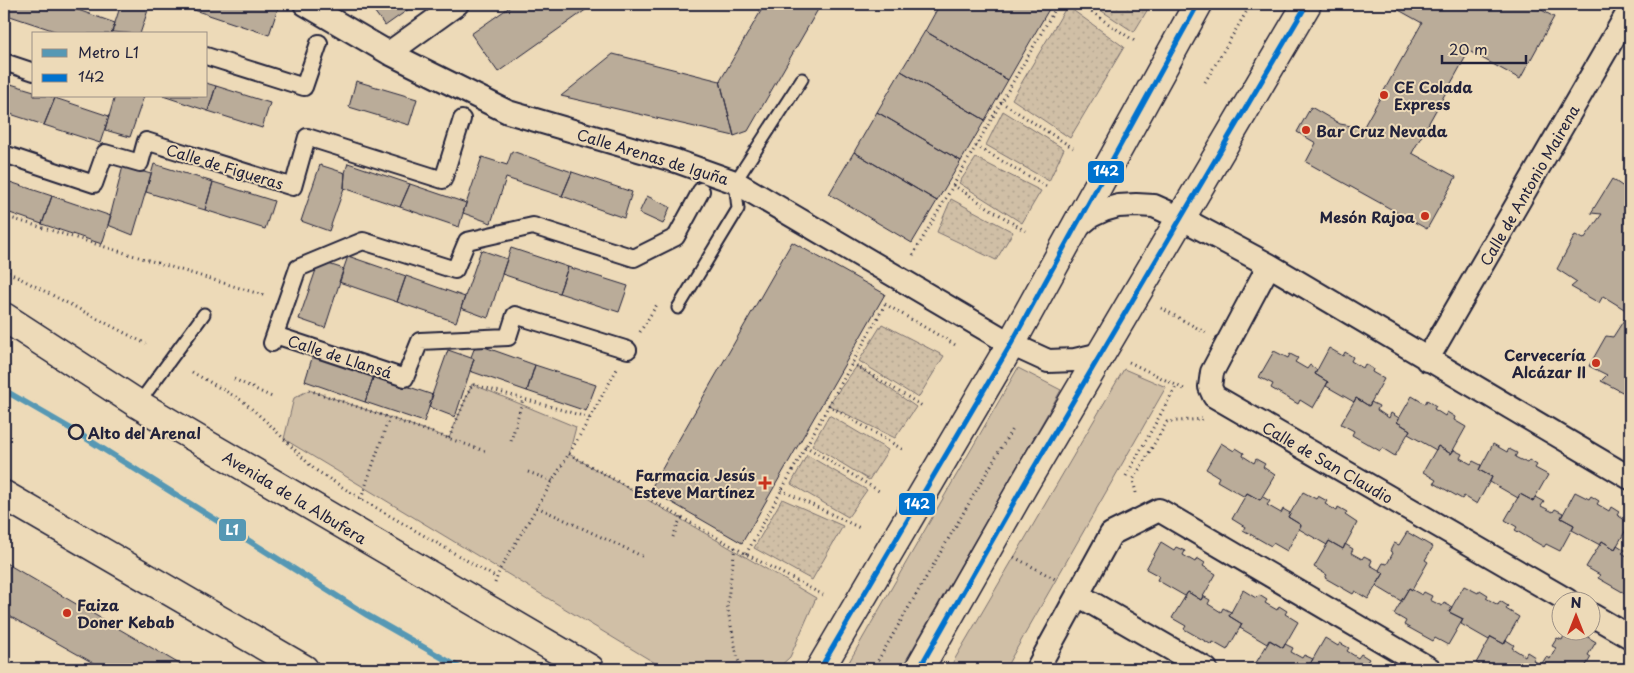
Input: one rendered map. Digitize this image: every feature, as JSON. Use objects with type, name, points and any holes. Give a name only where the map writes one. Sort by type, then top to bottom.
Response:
[{"type":"main road","points":[[820,669],[1011,344],[1198,4]]},
{"type":"main road","points":[[919,669],[1026,481],[1306,4]]},
{"type":"main road","name":"Avenida de la Albufera","points":[[4,318],[138,404],[590,669]]},
{"type":"main road","points":[[4,495],[304,669]]},
{"type":"street","name":"Calle Arenas de Iguña","points":[[306,4],[389,53],[508,112],[676,161],[735,182],[1011,344],[1048,361],[1075,360],[1101,354]]},
{"type":"street","points":[[389,53],[457,4]]},
{"type":"street","name":"Calle de Antonio Mairena","points":[[1428,360],[1630,9]]},
{"type":"street","points":[[208,57],[304,87],[319,42]]},
{"type":"street","points":[[4,62],[32,71]]},
{"type":"street","name":"Calle de Figueras","points":[[4,154],[94,184],[105,153],[140,163],[146,141],[293,188],[307,136],[443,180],[462,119]]},
{"type":"street","points":[[286,302],[298,268],[363,241],[455,270],[467,241],[533,226],[634,258],[676,236],[701,191]]},
{"type":"street","points":[[1074,230],[1091,216],[1118,206],[1154,206],[1181,218],[1269,265],[1630,478]]},
{"type":"street","name":"Calle de San Claudio","points":[[1269,265],[1212,372],[1210,387],[1214,396],[1552,591]]},
{"type":"street","name":"Calle de Llansá","points":[[286,302],[274,339],[405,378],[420,341],[508,337],[515,315],[628,350]]},
{"type":"street","points":[[1037,669],[1070,588],[1111,534],[1159,510],[1430,669]]},
{"type":"street","points":[[1070,588],[1206,669]]},
{"type":"street","points":[[1602,621],[1630,637]]},
{"type":"lane","points":[[678,308],[738,209],[735,182],[802,79]]},
{"type":"lane","points":[[138,404],[204,314]]},
{"type":"path","points":[[913,255],[1058,4]]},
{"type":"path","points":[[1079,4],[1136,42]]},
{"type":"path","points":[[1205,82],[1251,4]]},
{"type":"path","points":[[1001,102],[1074,148]]},
{"type":"path","points":[[976,146],[1049,188]]},
{"type":"path","points":[[953,185],[1025,230]]},
{"type":"path","points":[[4,216],[286,302]]},
{"type":"path","points":[[4,270],[146,344]]},
{"type":"path","points":[[746,554],[888,299]]},
{"type":"path","points":[[485,609],[500,569],[569,454],[628,350],[660,300]]},
{"type":"path","points":[[885,304],[957,346]]},
{"type":"path","points":[[1160,307],[1209,335]]},
{"type":"path","points":[[1128,362],[1185,389]]},
{"type":"path","points":[[852,363],[924,407]]},
{"type":"path","points":[[192,372],[243,401],[269,424],[314,470],[497,578]]},
{"type":"path","points":[[234,379],[272,397]]},
{"type":"path","points":[[449,438],[472,384],[590,418]]},
{"type":"path","points":[[1126,476],[1177,385]]},
{"type":"path","points":[[309,390],[485,451]]},
{"type":"path","points":[[511,441],[523,399]]},
{"type":"path","points":[[828,405],[902,449]]},
{"type":"path","points":[[361,499],[389,418]]},
{"type":"path","points":[[1137,496],[1133,480],[1167,422],[1202,419]]},
{"type":"path","points":[[872,669],[1012,429]]},
{"type":"path","points":[[806,446],[879,491]]},
{"type":"path","points":[[569,454],[746,554],[823,595]]},
{"type":"path","points":[[528,472],[553,481]]},
{"type":"path","points":[[781,490],[860,528]]},
{"type":"path","points":[[537,507],[644,557]]},
{"type":"path","points":[[673,537],[681,517]]},
{"type":"path","points":[[735,547],[727,606],[738,660],[742,669]]},
{"type":"path","points":[[1014,556],[1070,588]]},
{"type":"shaded area","points":[[1091,4],[1151,4],[1134,32]]},
{"type":"shaded area","points":[[1067,6],[1124,47],[1070,138],[1012,99]]},
{"type":"shaded area","points":[[1003,111],[1064,149],[1049,181],[986,145]]},
{"type":"shaded area","points":[[976,158],[1041,191],[1022,223],[959,183]]},
{"type":"shaded area","points":[[951,199],[1013,232],[996,260],[937,232]]},
{"type":"shaded area","points":[[882,324],[944,356],[918,398],[859,361]]},
{"type":"shaded area","points":[[857,366],[916,407],[895,438],[828,405]]},
{"type":"shaded area","points":[[1018,368],[1061,390],[901,669],[845,669]]},
{"type":"shaded area","points":[[1124,369],[1166,387],[1005,669],[949,669]]},
{"type":"shaded area","points":[[472,384],[576,427],[569,454],[816,598],[790,657],[777,669],[665,669],[284,439],[294,398],[309,390],[449,438]]},
{"type":"shaded area","points":[[829,415],[888,450],[869,480],[812,445]]},
{"type":"shaded area","points":[[807,455],[867,490],[848,517],[791,484]]},
{"type":"shaded area","points":[[782,499],[843,526],[812,580],[754,548]]},
{"type":"building","points":[[4,4],[61,4],[115,23],[112,32],[58,32],[4,14]]},
{"type":"building","points":[[121,4],[150,4],[141,32],[112,32]]},
{"type":"building","points":[[176,4],[266,4],[278,8],[269,35]]},
{"type":"building","points":[[369,4],[416,4],[385,26]]},
{"type":"building","points":[[514,4],[594,4],[498,72],[471,34]]},
{"type":"building","points":[[765,4],[816,4],[820,6],[748,131],[734,136],[720,81]]},
{"type":"building","points":[[940,4],[1040,4],[1049,9],[1008,80],[925,31]]},
{"type":"building","points":[[1388,4],[1531,4],[1554,17],[1520,79],[1469,51],[1412,153],[1456,177],[1427,229],[1306,162],[1316,143],[1297,132],[1311,107],[1340,124],[1363,128],[1422,23]]},
{"type":"building","points":[[925,31],[1008,80],[985,120],[901,71]]},
{"type":"building","points":[[613,54],[720,81],[734,136],[561,96]]},
{"type":"building","points":[[901,71],[985,120],[961,161],[877,112]]},
{"type":"building","points":[[356,81],[417,99],[409,125],[349,107]]},
{"type":"building","points":[[4,82],[32,90],[32,98],[55,98],[44,125],[4,112]]},
{"type":"building","points":[[208,84],[216,86],[208,111],[169,98],[208,98]]},
{"type":"building","points":[[216,86],[270,103],[262,128],[208,111]]},
{"type":"building","points":[[55,98],[109,116],[100,143],[44,125]]},
{"type":"building","points":[[114,98],[143,98],[130,137],[105,130]]},
{"type":"building","points":[[877,112],[961,161],[937,201],[854,152]]},
{"type":"building","points":[[512,151],[572,172],[562,196],[506,178],[491,223],[463,213],[482,157],[507,165]]},
{"type":"building","points":[[854,152],[937,201],[912,243],[829,194]]},
{"type":"building","points":[[348,163],[410,184],[400,207],[344,188]]},
{"type":"building","points":[[154,164],[213,182],[205,210],[146,192]]},
{"type":"building","points":[[320,165],[345,173],[344,188],[329,231],[301,221]]},
{"type":"building","points":[[123,166],[151,174],[133,235],[108,225]]},
{"type":"building","points":[[572,172],[632,192],[624,218],[562,196]]},
{"type":"building","points":[[1612,179],[1628,190],[1630,187],[1630,396],[1601,381],[1607,375],[1589,366],[1606,336],[1613,337],[1629,312],[1603,296],[1599,303],[1571,287],[1577,282],[1557,269],[1575,235],[1584,239],[1602,214],[1591,213]]},
{"type":"building","points":[[4,180],[52,196],[42,224],[4,211]]},
{"type":"building","points":[[213,182],[274,201],[265,229],[205,210]]},
{"type":"building","points":[[410,184],[466,203],[459,227],[400,207]]},
{"type":"building","points":[[52,196],[111,216],[102,244],[42,224]]},
{"type":"building","points":[[647,196],[670,207],[663,224],[639,213]]},
{"type":"building","points":[[792,242],[885,294],[742,543],[650,490]]},
{"type":"building","points":[[511,248],[568,267],[559,293],[502,274]]},
{"type":"building","points":[[481,250],[507,259],[488,318],[461,308]]},
{"type":"building","points":[[348,256],[406,276],[397,302],[339,282]]},
{"type":"building","points":[[319,261],[344,269],[325,328],[299,319]]},
{"type":"building","points":[[568,267],[628,286],[619,312],[559,293]]},
{"type":"building","points":[[406,276],[465,297],[456,322],[397,302]]},
{"type":"building","points":[[476,344],[535,365],[527,391],[470,371],[474,359],[471,357]]},
{"type":"building","points":[[1329,348],[1343,356],[1345,352],[1353,357],[1351,361],[1363,368],[1365,364],[1373,369],[1372,372],[1384,379],[1369,406],[1356,398],[1354,402],[1326,386],[1328,382],[1315,374]]},
{"type":"building","points":[[448,350],[474,359],[455,417],[429,407]]},
{"type":"building","points":[[1274,351],[1288,358],[1290,354],[1298,358],[1295,362],[1307,369],[1310,365],[1317,370],[1315,374],[1328,382],[1313,408],[1300,400],[1298,404],[1271,388],[1273,384],[1259,377]]},
{"type":"building","points":[[313,355],[374,375],[365,402],[305,381]]},
{"type":"building","points":[[535,365],[596,385],[586,411],[527,391]]},
{"type":"building","points":[[374,375],[433,395],[424,422],[365,402]]},
{"type":"building","points":[[1412,396],[1425,404],[1427,400],[1436,406],[1434,409],[1445,416],[1447,412],[1455,417],[1454,420],[1466,427],[1451,454],[1438,446],[1436,450],[1408,434],[1410,430],[1397,422]]},
{"type":"building","points":[[1356,398],[1369,406],[1371,402],[1379,406],[1377,410],[1389,418],[1391,413],[1399,418],[1397,422],[1410,430],[1395,456],[1382,448],[1380,451],[1352,435],[1354,431],[1341,424]]},
{"type":"building","points":[[1221,443],[1234,451],[1236,448],[1244,453],[1243,456],[1254,463],[1256,459],[1265,464],[1263,467],[1275,475],[1260,500],[1247,493],[1245,497],[1217,481],[1219,477],[1206,469]]},
{"type":"building","points":[[1493,444],[1507,452],[1509,449],[1517,453],[1515,457],[1527,463],[1529,460],[1537,465],[1535,468],[1548,475],[1533,501],[1520,494],[1518,498],[1490,482],[1492,477],[1479,470]]},
{"type":"building","points":[[1438,446],[1451,454],[1454,450],[1462,454],[1460,458],[1471,464],[1473,461],[1481,465],[1479,470],[1492,477],[1477,504],[1464,496],[1462,499],[1434,483],[1436,480],[1423,472]]},
{"type":"building","points":[[1303,492],[1316,499],[1318,496],[1327,501],[1325,504],[1337,511],[1338,507],[1347,512],[1345,515],[1357,523],[1343,549],[1329,541],[1327,545],[1299,529],[1301,525],[1288,517]]},
{"type":"building","points":[[1575,492],[1589,499],[1591,496],[1599,501],[1597,504],[1609,511],[1611,507],[1619,512],[1617,515],[1630,523],[1615,549],[1602,541],[1600,545],[1572,530],[1574,525],[1561,518]]},
{"type":"building","points":[[1247,493],[1260,500],[1263,497],[1270,501],[1267,505],[1281,513],[1283,509],[1290,513],[1288,517],[1301,525],[1287,551],[1273,543],[1271,546],[1243,530],[1245,527],[1232,519]]},
{"type":"building","points":[[1520,494],[1533,501],[1535,497],[1544,502],[1541,506],[1553,512],[1555,509],[1563,513],[1561,518],[1574,525],[1560,551],[1546,544],[1544,547],[1515,530],[1517,527],[1505,520]]},
{"type":"building","points":[[1407,532],[1433,547],[1425,560],[1428,562],[1412,590],[1409,588],[1401,601],[1376,586],[1384,573],[1379,570],[1383,563],[1387,564],[1393,553],[1390,551],[1394,543],[1399,545]]},
{"type":"building","points":[[1329,541],[1343,549],[1345,544],[1353,549],[1351,553],[1362,559],[1364,556],[1372,560],[1370,565],[1384,573],[1368,599],[1355,591],[1353,594],[1325,578],[1327,575],[1314,567]]},
{"type":"building","points":[[1602,541],[1615,549],[1617,545],[1625,550],[1622,553],[1630,558],[1630,593],[1628,591],[1626,594],[1598,578],[1600,575],[1586,567]]},
{"type":"building","points":[[1161,542],[1174,550],[1176,547],[1185,551],[1183,555],[1195,562],[1197,558],[1205,563],[1203,566],[1216,574],[1201,600],[1188,592],[1185,596],[1157,580],[1159,576],[1146,569]]},
{"type":"building","points":[[4,562],[188,669],[104,669],[4,613]]},
{"type":"building","points":[[1464,586],[1478,593],[1480,590],[1488,595],[1486,598],[1498,605],[1500,601],[1508,606],[1506,609],[1519,617],[1504,644],[1491,637],[1489,640],[1461,624],[1463,619],[1449,612]]},
{"type":"building","points":[[1409,588],[1422,595],[1424,592],[1432,596],[1430,600],[1442,606],[1444,603],[1452,607],[1449,612],[1463,619],[1448,645],[1435,638],[1433,641],[1404,625],[1406,621],[1394,614]]},
{"type":"building","points":[[1243,590],[1256,598],[1259,595],[1267,600],[1265,603],[1277,610],[1279,606],[1287,611],[1285,614],[1298,622],[1283,648],[1269,640],[1267,644],[1240,628],[1242,624],[1229,616]]},
{"type":"building","points":[[1188,592],[1201,600],[1203,596],[1210,600],[1208,604],[1221,612],[1223,608],[1231,612],[1229,616],[1242,624],[1227,650],[1213,642],[1212,645],[1184,629],[1186,626],[1172,618]]},
{"type":"building","points":[[1491,637],[1504,644],[1506,640],[1514,645],[1512,648],[1525,656],[1527,652],[1535,657],[1533,660],[1546,668],[1488,669],[1476,663]]},
{"type":"building","points":[[1325,638],[1338,646],[1340,643],[1349,648],[1347,651],[1358,658],[1361,654],[1369,659],[1367,662],[1379,669],[1319,669],[1310,664]]},
{"type":"building","points":[[1270,640],[1283,648],[1285,644],[1293,648],[1291,652],[1302,658],[1304,655],[1313,659],[1310,664],[1319,669],[1260,669],[1254,666]]},
{"type":"building","points":[[1556,640],[1593,640],[1596,642],[1588,655],[1591,657],[1584,669],[1545,669],[1541,665],[1546,657],[1550,659],[1556,648],[1552,646]]},
{"type":"metro line","name":"L1","points":[[4,390],[73,430],[367,615],[462,669]]},
{"type":"transit line","name":"142","points":[[820,669],[1011,344],[1198,4]]},
{"type":"transit line","name":"142","points":[[919,669],[1026,481],[1307,4]]},
{"type":"place","name":"CE Colada Express","points":[[1384,95]]},
{"type":"place","name":"Bar Cruz Nevada","points":[[1306,130]]},
{"type":"place","name":"Mesón Rajoa","points":[[1425,216]]},
{"type":"place","name":"Cervecería Alcázar II","points":[[1596,363]]},
{"type":"place","name":"Alto del Arenal","points":[[76,432]]},
{"type":"place","name":"Farmacia Jesús Esteve Martínez","points":[[765,483]]},
{"type":"place","name":"Faiza Doner Kebab","points":[[67,613]]}]
